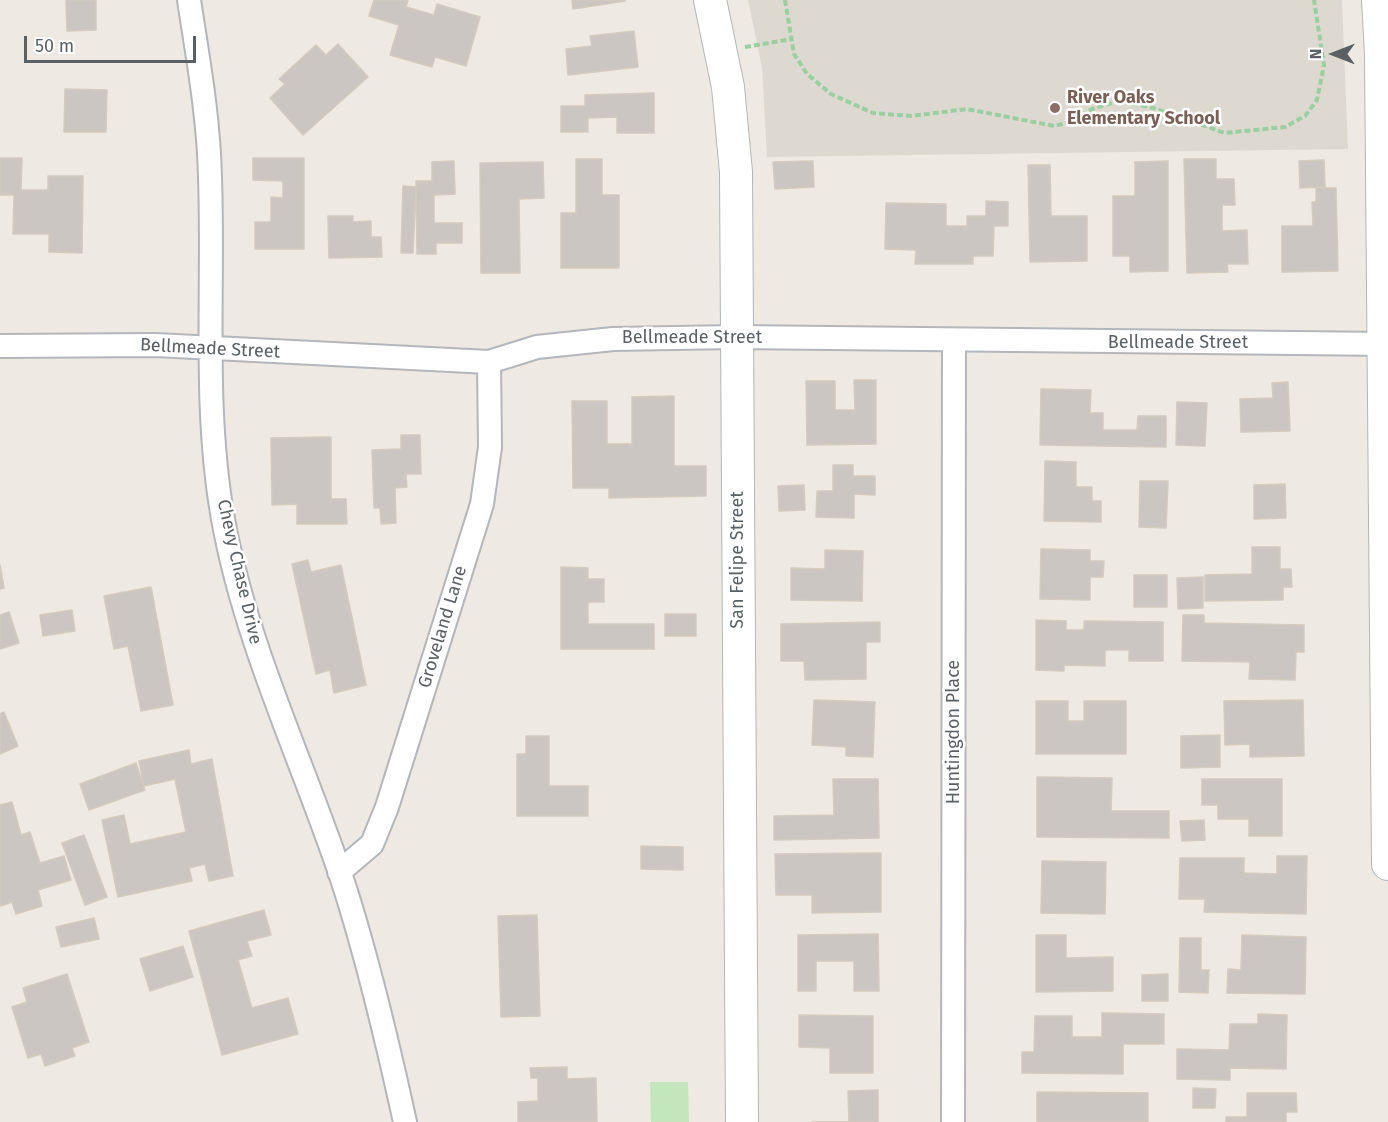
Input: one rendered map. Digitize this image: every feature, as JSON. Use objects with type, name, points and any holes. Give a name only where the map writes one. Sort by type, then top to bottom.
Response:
[{"type":"main road","name":"San Felipe Street","points":[[710,0],[728,87],[736,172],[742,1122]]},
{"type":"main road","points":[[1378,0],[1386,344],[1388,864]]},
{"type":"street","name":"Chevy Chase Drive","points":[[189,0],[203,97],[210,176],[210,350],[213,440],[223,519],[248,622],[339,872],[392,1061],[405,1122]]},
{"type":"street","name":"Bellmeade Street","points":[[0,346],[156,345],[210,350],[489,362],[537,347],[602,340],[736,337],[1386,344]]},
{"type":"street","name":"Huntingdon Place","points":[[953,1122],[954,341]]},
{"type":"street","name":"Groveland Lane","points":[[339,872],[372,844],[387,807],[482,504],[490,447],[489,362]]},
{"type":"path","points":[[784,0],[794,54],[807,74],[831,94],[873,113],[911,116],[967,109],[1054,126],[1119,101],[1150,107],[1226,133],[1285,127],[1305,116],[1317,100],[1324,65],[1314,0]]},
{"type":"path","points":[[773,42],[792,39]]},
{"type":"shaded area","name":"River Oaks Elementary School","points":[[748,0],[1342,0],[1348,149],[767,157],[762,68]]},
{"type":"green space","points":[[650,1082],[688,1082],[689,1122],[651,1122]]},
{"type":"building","points":[[66,0],[96,0],[96,30],[67,31]]},
{"type":"building","points":[[374,0],[408,0],[406,7],[434,15],[437,4],[480,17],[466,66],[435,57],[432,67],[390,55],[399,25],[369,16]]},
{"type":"building","points":[[572,0],[625,0],[625,1],[573,9]]},
{"type":"building","points":[[634,31],[638,67],[568,75],[566,49],[592,46],[590,36]]},
{"type":"building","points":[[338,44],[368,77],[303,135],[270,98],[285,84],[279,79],[316,45],[326,55]]},
{"type":"building","points":[[65,89],[107,90],[106,132],[64,132]]},
{"type":"building","points":[[654,93],[654,133],[617,133],[617,117],[588,118],[588,132],[561,132],[561,106],[585,106],[585,95]]},
{"type":"building","points":[[0,158],[22,158],[21,190],[48,190],[48,176],[83,176],[82,253],[49,252],[49,234],[13,234],[14,195],[0,195]]},
{"type":"building","points":[[253,158],[304,158],[304,249],[255,249],[255,222],[271,222],[271,197],[283,198],[283,181],[253,180]]},
{"type":"building","points":[[576,159],[602,159],[602,195],[619,195],[619,268],[561,268],[561,213],[576,213]]},
{"type":"building","points":[[1184,159],[1216,159],[1216,179],[1234,179],[1235,205],[1222,205],[1222,231],[1247,230],[1248,264],[1227,264],[1228,272],[1187,273]]},
{"type":"building","points":[[1324,160],[1325,187],[1300,188],[1299,161]]},
{"type":"building","points":[[454,161],[455,194],[434,195],[434,223],[462,223],[462,243],[436,243],[436,254],[417,254],[416,181],[432,181],[432,162]]},
{"type":"building","points":[[813,161],[814,187],[775,189],[773,162]]},
{"type":"building","points":[[1168,161],[1168,271],[1130,272],[1130,256],[1113,256],[1113,196],[1135,196],[1135,162]]},
{"type":"building","points":[[543,162],[544,198],[519,199],[520,273],[481,273],[480,163]]},
{"type":"building","points":[[1028,165],[1050,165],[1051,216],[1087,216],[1087,261],[1030,262]]},
{"type":"building","points":[[403,186],[416,187],[413,253],[401,253]]},
{"type":"building","points":[[1316,188],[1336,188],[1338,271],[1282,272],[1282,226],[1313,226],[1312,202],[1316,202]]},
{"type":"building","points":[[986,201],[1008,202],[1008,226],[994,226],[993,256],[973,256],[973,264],[915,264],[916,250],[885,249],[886,203],[946,204],[946,226],[967,226],[967,216],[986,216]]},
{"type":"building","points":[[328,216],[353,216],[353,222],[371,221],[371,237],[381,237],[382,257],[329,258]]},
{"type":"building","points":[[854,380],[876,380],[876,444],[807,445],[806,381],[835,381],[835,410],[855,410]]},
{"type":"building","points":[[1288,382],[1290,431],[1241,432],[1240,399],[1273,398],[1272,383]]},
{"type":"building","points":[[1041,389],[1091,390],[1090,413],[1103,413],[1103,430],[1137,430],[1138,416],[1166,416],[1166,447],[1040,445]]},
{"type":"building","points":[[674,396],[674,466],[706,466],[706,496],[609,498],[609,488],[573,488],[572,401],[607,401],[607,444],[632,444],[632,397]]},
{"type":"building","points":[[1177,402],[1207,403],[1205,446],[1176,445]]},
{"type":"building","points":[[401,435],[420,435],[421,474],[406,474],[407,487],[395,488],[396,523],[381,524],[380,508],[374,508],[372,450],[401,449]]},
{"type":"building","points":[[331,437],[331,499],[346,499],[347,524],[297,524],[297,504],[272,505],[271,438]]},
{"type":"building","points":[[1045,461],[1076,462],[1076,487],[1092,487],[1092,501],[1101,501],[1101,522],[1044,521]]},
{"type":"building","points":[[833,465],[853,465],[853,476],[875,476],[875,495],[854,494],[854,518],[816,517],[817,491],[833,491]]},
{"type":"building","points":[[1140,481],[1168,481],[1166,528],[1139,527]]},
{"type":"building","points":[[1285,484],[1286,518],[1254,519],[1254,485]]},
{"type":"building","points":[[804,485],[805,510],[779,511],[778,486]]},
{"type":"building","points":[[1252,547],[1280,547],[1280,569],[1291,569],[1292,587],[1283,587],[1283,600],[1205,601],[1205,575],[1252,574]]},
{"type":"building","points":[[1041,549],[1090,550],[1090,561],[1104,561],[1103,577],[1090,577],[1090,600],[1040,599]]},
{"type":"building","points":[[825,550],[863,551],[862,601],[791,600],[791,568],[825,569]]},
{"type":"building","points":[[308,560],[311,572],[341,565],[366,685],[334,693],[330,670],[316,674],[292,564]]},
{"type":"building","points":[[0,565],[4,588],[0,589]]},
{"type":"building","points":[[561,567],[588,568],[588,579],[604,579],[604,602],[588,602],[588,624],[654,624],[654,649],[561,649]]},
{"type":"building","points":[[1134,575],[1167,575],[1167,607],[1134,607]]},
{"type":"building","points":[[1203,577],[1203,608],[1178,609],[1177,578]]},
{"type":"building","points":[[151,587],[173,705],[141,711],[128,646],[114,649],[104,596]]},
{"type":"building","points":[[72,610],[75,631],[43,636],[40,615]]},
{"type":"building","points":[[9,612],[19,643],[0,649],[0,615]]},
{"type":"building","points":[[665,614],[696,614],[696,636],[665,636]]},
{"type":"building","points":[[1183,615],[1204,615],[1204,623],[1304,625],[1304,652],[1296,652],[1295,680],[1249,679],[1250,662],[1182,661]]},
{"type":"building","points":[[1036,620],[1066,621],[1066,630],[1084,630],[1084,621],[1163,622],[1163,661],[1129,661],[1129,650],[1105,650],[1105,666],[1064,665],[1064,671],[1036,670]]},
{"type":"building","points":[[880,622],[880,642],[866,642],[866,679],[805,680],[804,661],[781,661],[781,624]]},
{"type":"building","points":[[814,700],[875,702],[873,757],[846,756],[846,747],[812,745]]},
{"type":"building","points":[[1303,700],[1304,756],[1250,757],[1250,744],[1225,745],[1224,701]]},
{"type":"building","points":[[1036,701],[1068,701],[1068,721],[1084,721],[1084,701],[1126,701],[1126,754],[1036,754]]},
{"type":"building","points":[[4,712],[18,746],[0,754],[0,714]]},
{"type":"building","points":[[1220,735],[1220,767],[1181,768],[1181,736]]},
{"type":"building","points":[[526,736],[549,736],[549,786],[588,786],[588,816],[517,816],[517,754],[526,754]]},
{"type":"building","points":[[189,750],[191,764],[212,759],[233,876],[209,881],[205,864],[189,868],[192,881],[118,897],[102,820],[124,815],[130,844],[186,832],[175,779],[144,786],[139,761]]},
{"type":"building","points":[[136,763],[145,790],[89,810],[80,784]]},
{"type":"building","points":[[1037,777],[1112,778],[1111,811],[1169,811],[1169,838],[1037,837]]},
{"type":"building","points":[[833,779],[878,779],[879,838],[774,840],[774,816],[834,815]]},
{"type":"building","points":[[1202,779],[1282,779],[1282,836],[1249,836],[1249,819],[1218,819],[1218,805],[1202,805]]},
{"type":"building","points":[[12,802],[21,835],[30,832],[40,863],[64,856],[71,880],[38,890],[42,906],[16,914],[12,902],[1,906],[0,904],[0,805]]},
{"type":"building","points":[[1204,820],[1205,840],[1182,841],[1180,821]]},
{"type":"building","points":[[84,835],[107,897],[85,905],[62,843]]},
{"type":"building","points":[[641,846],[683,847],[683,870],[641,869]]},
{"type":"building","points":[[881,853],[881,912],[812,913],[812,895],[776,895],[775,854]]},
{"type":"building","points":[[1277,856],[1307,856],[1306,914],[1204,912],[1205,899],[1179,899],[1180,858],[1244,858],[1244,873],[1277,874]]},
{"type":"building","points":[[1042,861],[1106,862],[1105,914],[1041,913]]},
{"type":"building","points":[[264,910],[271,935],[247,941],[252,956],[238,960],[252,1008],[288,998],[298,1034],[222,1055],[189,931]]},
{"type":"building","points":[[537,915],[540,1016],[501,1017],[498,916]]},
{"type":"building","points":[[94,918],[99,939],[61,947],[56,927]]},
{"type":"building","points":[[878,934],[879,991],[854,991],[854,961],[816,961],[816,991],[798,991],[798,935]]},
{"type":"building","points":[[1036,935],[1066,935],[1066,958],[1113,957],[1113,991],[1036,992]]},
{"type":"building","points":[[1242,935],[1306,937],[1305,994],[1227,993],[1228,969],[1241,970]]},
{"type":"building","points":[[1180,938],[1201,938],[1201,970],[1209,970],[1208,993],[1179,992]]},
{"type":"building","points":[[183,946],[193,977],[150,991],[140,959]]},
{"type":"building","points":[[67,974],[89,1042],[72,1048],[75,1056],[45,1066],[41,1054],[28,1058],[12,1007],[27,1002],[23,988]]},
{"type":"building","points":[[1168,974],[1168,1001],[1142,1001],[1142,975]]},
{"type":"building","points":[[1102,1013],[1164,1014],[1164,1044],[1123,1044],[1123,1074],[1022,1073],[1022,1052],[1034,1052],[1035,1016],[1072,1016],[1072,1037],[1102,1037]]},
{"type":"building","points":[[1258,1014],[1287,1015],[1286,1069],[1230,1068],[1230,1080],[1177,1079],[1177,1049],[1229,1050],[1230,1024],[1258,1024]]},
{"type":"building","points":[[799,1015],[873,1016],[873,1073],[830,1073],[830,1048],[799,1047]]},
{"type":"building","points":[[567,1067],[567,1079],[596,1078],[597,1122],[518,1122],[518,1102],[538,1101],[538,1078],[531,1078],[530,1068]]},
{"type":"building","points":[[1193,1088],[1216,1089],[1215,1108],[1193,1108]]},
{"type":"building","points":[[878,1090],[878,1122],[849,1122],[848,1091]]},
{"type":"building","points":[[1037,1092],[1148,1093],[1148,1122],[1037,1122]]},
{"type":"building","points":[[1247,1093],[1296,1093],[1297,1112],[1286,1112],[1286,1122],[1226,1122],[1226,1117],[1247,1117]]},
{"type":"place","name":"River Oaks Elementary School","points":[[1055,108]]}]
